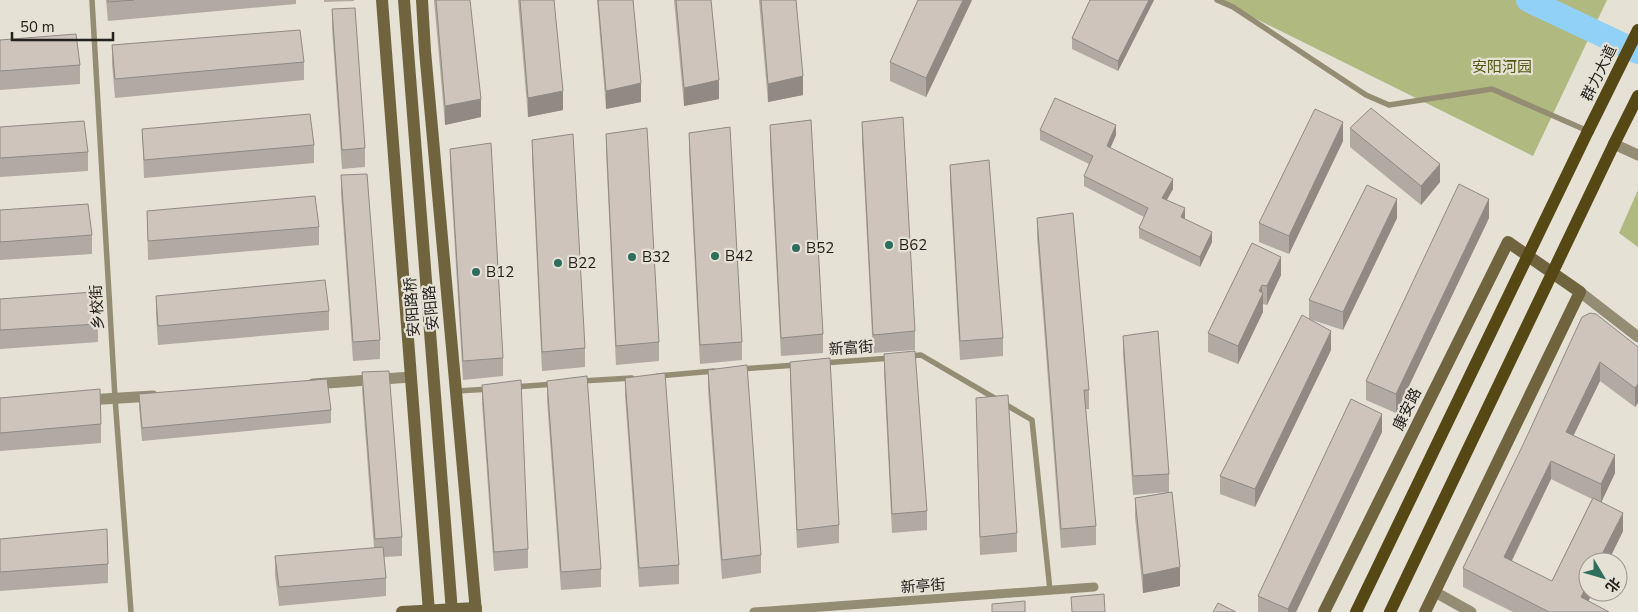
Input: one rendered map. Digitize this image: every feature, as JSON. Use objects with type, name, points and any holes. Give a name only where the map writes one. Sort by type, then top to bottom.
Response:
[{"type":"main road","name":"安阳路","points":[[382,0],[429,611]]},
{"type":"main road","name":"安阳路桥","points":[[404,0],[452,612]]},
{"type":"main road","name":"安阳路","points":[[422,0],[424,51],[454,391],[476,610]]},
{"type":"main road","name":"群力大道","points":[[1588,131],[1638,30]]},
{"type":"main road","points":[[1390,612],[1638,96]]},
{"type":"main road","points":[[1356,612],[1588,131]]},
{"type":"main road","name":"康安路","points":[[1324,612],[1508,242],[1580,292]]},
{"type":"main road","points":[[1425,612],[1580,292]]},
{"type":"main road","points":[[402,612],[476,610]]},
{"type":"street","points":[[1614,144],[1638,155]]},
{"type":"street","points":[[1580,292],[1638,337]]},
{"type":"street","points":[[302,385],[411,377]]},
{"type":"street","points":[[76,401],[164,395]]},
{"type":"street","name":"新亭街","points":[[754,612],[1094,587]]},
{"type":"street","points":[[1435,592],[1471,612]]},
{"type":"lane","name":"乡校街","points":[[92,0],[115,398],[131,612]]},
{"type":"lane","points":[[1217,0],[1233,7],[1366,95],[1389,105],[1492,89],[1588,131]]},
{"type":"lane","name":"新富街","points":[[812,364],[921,356],[1032,420],[1050,590]]},
{"type":"lane","points":[[732,370],[802,365]]},
{"type":"lane","points":[[653,376],[722,371]]},
{"type":"lane","points":[[574,382],[643,377]]},
{"type":"lane","points":[[504,387],[564,383]]},
{"type":"lane","points":[[454,391],[494,388]]},
{"type":"green space","name":"安阳河园","points":[[1218,0],[1607,0],[1533,156]]},
{"type":"green space","points":[[1638,190],[1638,247],[1619,233]]},
{"type":"building","points":[[108,0],[134,0],[108,2]]},
{"type":"building","points":[[436,0],[470,0],[481,99],[445,106]]},
{"type":"building","points":[[520,0],[554,0],[563,91],[528,98]]},
{"type":"building","points":[[598,0],[633,0],[641,83],[606,91]]},
{"type":"building","points":[[676,0],[711,0],[719,80],[684,88]]},
{"type":"building","points":[[761,0],[796,0],[803,76],[768,84]]},
{"type":"building","points":[[918,0],[963,0],[926,78],[890,62]]},
{"type":"building","points":[[1090,0],[1149,0],[1118,61],[1072,38]]},
{"type":"building","points":[[355,8],[365,148],[342,150],[332,9]]},
{"type":"building","points":[[300,30],[304,62],[115,79],[112,45]]},
{"type":"building","points":[[76,34],[80,65],[0,71],[0,40]]},
{"type":"building","points":[[1055,98],[1116,125],[1107,146],[1173,179],[1162,198],[1185,208],[1181,217],[1212,232],[1200,257],[1139,228],[1148,208],[1084,176],[1093,156],[1040,130]]},
{"type":"building","points":[[1371,108],[1440,164],[1421,186],[1350,128]]},
{"type":"building","points":[[1315,109],[1343,122],[1289,236],[1259,223]]},
{"type":"building","points":[[310,114],[314,145],[144,160],[142,129]]},
{"type":"building","name":"B62","points":[[903,117],[915,331],[873,335],[862,122]]},
{"type":"building","name":"B52","points":[[811,120],[823,334],[781,338],[770,125]]},
{"type":"building","points":[[84,121],[88,152],[0,158],[0,127]]},
{"type":"building","name":"B42","points":[[730,127],[742,342],[700,345],[689,133]]},
{"type":"building","name":"B32","points":[[647,128],[659,342],[616,346],[606,134]]},
{"type":"building","name":"B22","points":[[573,134],[585,348],[542,352],[532,140]]},
{"type":"building","name":"B12","points":[[491,143],[503,358],[463,361],[450,149]]},
{"type":"building","points":[[989,160],[1003,338],[960,341],[950,165]]},
{"type":"building","points":[[367,174],[380,340],[353,342],[341,175]]},
{"type":"building","points":[[1459,184],[1489,199],[1396,394],[1366,381]]},
{"type":"building","points":[[1367,185],[1397,199],[1343,312],[1309,300]]},
{"type":"building","points":[[315,196],[319,227],[148,241],[147,211]]},
{"type":"building","points":[[88,204],[92,235],[0,242],[0,210]]},
{"type":"building","points":[[1073,213],[1089,390],[1084,390],[1096,526],[1061,529],[1037,218]]},
{"type":"building","points":[[1252,243],[1281,257],[1267,286],[1262,285],[1259,291],[1263,293],[1238,346],[1208,333]]},
{"type":"building","points":[[325,280],[329,311],[158,326],[156,296]]},
{"type":"building","points":[[94,292],[98,324],[0,330],[0,299]]},
{"type":"building","points":[[1590,313],[1596,314],[1638,347],[1638,384],[1635,388],[1600,362],[1566,432],[1615,455],[1601,484],[1551,461],[1504,557],[1552,581],[1593,498],[1623,513],[1603,552],[1578,552],[1578,602],[1590,602],[1609,612],[1549,612],[1463,568],[1582,317]]},
{"type":"building","points":[[1302,315],[1331,331],[1255,489],[1220,476]]},
{"type":"building","points":[[1158,331],[1169,474],[1133,476],[1123,336]]},
{"type":"building","points":[[915,351],[927,511],[892,514],[884,354]]},
{"type":"building","points":[[830,358],[839,525],[797,530],[790,362]]},
{"type":"building","points":[[747,365],[761,555],[722,560],[708,370]]},
{"type":"building","points":[[389,371],[402,537],[375,539],[362,372]]},
{"type":"building","points":[[665,373],[679,565],[639,568],[625,378]]},
{"type":"building","points":[[587,376],[601,569],[561,572],[547,381]]},
{"type":"building","points":[[327,379],[331,410],[142,428],[139,394]]},
{"type":"building","points":[[521,380],[528,549],[494,552],[482,385]]},
{"type":"building","points":[[100,389],[101,424],[0,433],[0,398]]},
{"type":"building","points":[[1008,395],[1017,533],[980,537],[976,398]]},
{"type":"building","points":[[1351,399],[1382,414],[1288,609],[1258,596]]},
{"type":"building","points":[[1172,492],[1180,567],[1143,575],[1135,498]]},
{"type":"building","points":[[107,529],[108,564],[0,572],[0,539]]},
{"type":"building","points":[[383,547],[386,578],[279,587],[275,556]]},
{"type":"building","points":[[1104,594],[1105,612],[1072,612],[1071,597]]},
{"type":"building","points":[[1025,601],[1025,612],[992,612],[992,604]]},
{"type":"building","points":[[1218,603],[1236,612],[1213,612]]},
{"type":"waterway","points":[[1528,0],[1638,52]]},
{"type":"place","name":"B62","points":[[889,245]]},
{"type":"place","name":"B52","points":[[796,248]]},
{"type":"place","name":"B42","points":[[715,256]]},
{"type":"place","name":"B32","points":[[632,257]]},
{"type":"place","name":"B22","points":[[558,263]]},
{"type":"place","name":"B12","points":[[476,272]]}]
